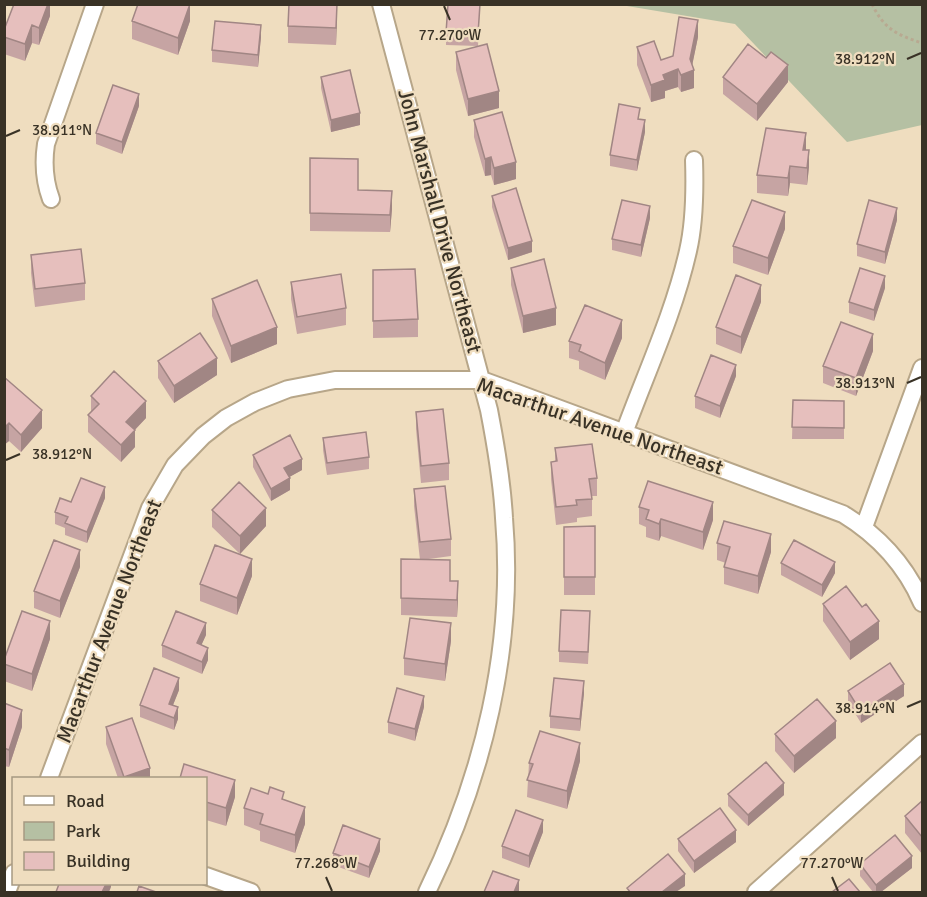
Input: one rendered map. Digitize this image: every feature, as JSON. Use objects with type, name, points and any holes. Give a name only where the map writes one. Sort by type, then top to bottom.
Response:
[{"type":"street","points":[[51,199],[46,183],[44,163],[46,144],[95,4]]},
{"type":"street","name":"John Marshall Drive Northeast","points":[[381,4],[482,380],[499,463],[505,520],[506,575],[503,632],[496,687],[467,800],[446,854],[427,892]]},
{"type":"street","points":[[624,433],[677,291],[688,250],[694,212],[694,160]]},
{"type":"street","points":[[864,527],[922,368]]},
{"type":"street","name":"Macarthur Avenue Northeast","points":[[49,777],[150,508],[164,481],[203,436],[226,418],[255,402],[288,389],[317,382],[382,379],[482,380],[843,514],[864,527],[887,547],[906,572],[922,603]]},
{"type":"street","points":[[756,892],[922,743]]},
{"type":"street","points":[[207,876],[251,892]]},
{"type":"path","points":[[872,4],[879,19],[898,35],[922,43]]},
{"type":"green space","points":[[621,5],[922,5],[922,125],[847,142],[735,24]]},
{"type":"building","points":[[14,4],[48,4],[39,28],[32,25],[25,44],[4,37],[4,30]]},
{"type":"building","points":[[138,4],[190,4],[178,38],[132,21]]},
{"type":"building","points":[[289,4],[337,4],[336,28],[288,26]]},
{"type":"building","points":[[448,4],[480,4],[478,34],[446,33]]},
{"type":"building","points":[[679,17],[698,20],[690,59],[694,70],[681,75],[678,69],[663,75],[665,80],[651,85],[637,47],[654,41],[661,60],[673,56]]},
{"type":"building","points":[[215,21],[261,25],[258,55],[212,50]]},
{"type":"building","points":[[487,44],[499,91],[468,99],[456,52]]},
{"type":"building","points":[[748,44],[766,58],[771,52],[788,65],[757,104],[723,77]]},
{"type":"building","points":[[350,70],[360,113],[331,120],[321,77]]},
{"type":"building","points":[[113,85],[139,94],[122,142],[96,133]]},
{"type":"building","points":[[619,104],[640,108],[638,119],[645,120],[637,160],[610,155]]},
{"type":"building","points":[[502,112],[516,162],[494,168],[491,157],[485,159],[474,120]]},
{"type":"building","points":[[766,128],[806,133],[803,150],[809,150],[807,168],[790,166],[788,178],[757,175]]},
{"type":"building","points":[[310,158],[358,159],[358,190],[392,191],[390,215],[310,213]]},
{"type":"building","points":[[516,188],[532,241],[508,248],[492,196]]},
{"type":"building","points":[[622,200],[650,206],[641,245],[612,239]]},
{"type":"building","points":[[752,200],[785,212],[768,258],[733,246]]},
{"type":"building","points":[[869,200],[897,208],[885,252],[857,244]]},
{"type":"building","points":[[81,249],[85,283],[35,289],[31,255]]},
{"type":"building","points":[[544,259],[556,308],[523,316],[511,268]]},
{"type":"building","points":[[860,268],[885,276],[874,310],[849,302]]},
{"type":"building","points":[[415,269],[418,319],[373,321],[373,270]]},
{"type":"building","points":[[341,274],[346,308],[297,317],[291,282]]},
{"type":"building","points":[[736,275],[761,285],[741,337],[716,327]]},
{"type":"building","points":[[257,280],[277,327],[231,346],[212,299]]},
{"type":"building","points":[[585,305],[622,320],[605,363],[579,351],[581,345],[569,341]]},
{"type":"building","points":[[841,322],[873,334],[856,378],[823,366]]},
{"type":"building","points":[[200,333],[217,358],[174,386],[158,361]]},
{"type":"building","points":[[711,355],[736,365],[720,406],[695,396]]},
{"type":"building","points":[[114,371],[146,401],[126,422],[135,430],[121,445],[88,415],[99,404],[91,396]]},
{"type":"building","points":[[4,377],[42,410],[21,435],[9,423],[4,428]]},
{"type":"building","points":[[793,400],[844,401],[844,428],[792,427]]},
{"type":"building","points":[[443,409],[449,463],[421,466],[416,412]]},
{"type":"building","points":[[366,432],[369,457],[327,463],[323,438]]},
{"type":"building","points":[[290,435],[302,459],[284,468],[290,478],[271,489],[253,455]]},
{"type":"building","points":[[592,444],[597,478],[589,479],[592,499],[576,500],[577,505],[556,507],[551,462],[557,461],[555,448]]},
{"type":"building","points":[[81,478],[105,487],[87,532],[65,523],[68,517],[55,512],[60,498],[71,502]]},
{"type":"building","points":[[648,481],[713,502],[703,532],[661,519],[659,524],[646,519],[649,510],[639,507]]},
{"type":"building","points":[[239,482],[266,508],[240,536],[212,510]]},
{"type":"building","points":[[445,486],[451,539],[420,542],[414,489]]},
{"type":"building","points":[[724,521],[771,534],[758,576],[724,567],[730,547],[717,543]]},
{"type":"building","points":[[595,526],[595,577],[564,577],[564,527]]},
{"type":"building","points":[[54,540],[80,550],[60,601],[34,591]]},
{"type":"building","points":[[794,540],[835,562],[822,585],[781,563]]},
{"type":"building","points":[[215,545],[252,559],[237,598],[200,584]]},
{"type":"building","points":[[401,559],[450,560],[450,581],[458,581],[457,600],[401,598]]},
{"type":"building","points":[[846,586],[862,607],[866,604],[879,621],[850,642],[823,604]]},
{"type":"building","points":[[561,610],[590,611],[588,652],[559,651]]},
{"type":"building","points":[[22,611],[50,621],[32,674],[4,664]]},
{"type":"building","points":[[176,611],[206,623],[197,643],[208,648],[202,662],[162,645]]},
{"type":"building","points":[[410,618],[451,623],[445,664],[404,658]]},
{"type":"building","points":[[890,663],[904,684],[861,712],[848,691]]},
{"type":"building","points":[[154,668],[179,678],[169,704],[178,707],[174,718],[140,705]]},
{"type":"building","points":[[554,678],[584,681],[580,719],[550,716]]},
{"type":"building","points":[[397,688],[424,696],[415,729],[388,722]]},
{"type":"building","points":[[817,699],[836,721],[794,756],[775,734]]},
{"type":"building","points":[[4,703],[22,710],[9,750],[4,748]]},
{"type":"building","points":[[132,718],[150,768],[124,777],[106,727]]},
{"type":"building","points":[[540,731],[580,743],[567,791],[527,780],[533,764],[529,763]]},
{"type":"building","points":[[766,762],[784,783],[748,815],[728,794]]},
{"type":"building","points":[[184,764],[235,780],[226,808],[207,802],[207,777],[180,777]]},
{"type":"building","points":[[270,787],[284,792],[282,799],[305,807],[295,835],[260,824],[263,814],[244,808],[251,788],[268,794]]},
{"type":"building","points":[[922,801],[922,837],[905,816]]},
{"type":"building","points":[[720,808],[736,830],[694,861],[678,839]]},
{"type":"building","points":[[516,810],[543,820],[529,856],[502,846]]},
{"type":"building","points":[[343,825],[380,839],[369,867],[333,853]]},
{"type":"building","points":[[895,835],[912,856],[876,885],[860,864]]},
{"type":"building","points":[[668,854],[685,874],[662,892],[630,892],[627,888]]},
{"type":"building","points":[[493,871],[519,880],[514,892],[484,892]]},
{"type":"building","points":[[849,879],[860,892],[832,892]]},
{"type":"building","points":[[59,885],[106,885],[102,892],[56,892]]},
{"type":"building","points":[[139,886],[156,892],[137,892]]}]
